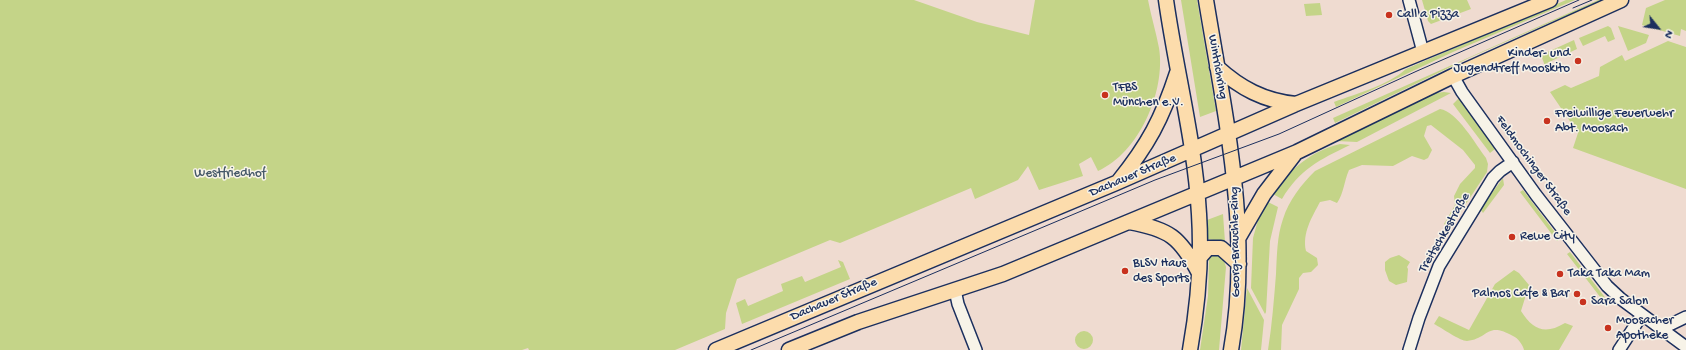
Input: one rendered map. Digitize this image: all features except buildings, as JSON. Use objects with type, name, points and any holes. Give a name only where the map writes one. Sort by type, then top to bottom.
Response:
[{"type":"main road","points":[[1166,0],[1197,194],[1200,257],[1190,350]]},
{"type":"main road","name":"Wintrichring","points":[[1206,0],[1228,134]]},
{"type":"main road","name":"Dachauer Straße","points":[[716,350],[1116,183],[1296,104],[1550,0]]},
{"type":"main road","points":[[789,350],[858,322],[1003,274],[1297,152],[1453,76],[1620,0]]},
{"type":"main road","points":[[1217,67],[1241,87],[1252,93],[1278,103],[1296,104]]},
{"type":"main road","points":[[1116,183],[1145,148],[1167,104],[1178,70]]},
{"type":"main road","name":"Georg-Brauchle-Ring","points":[[1228,134],[1235,178],[1239,238],[1236,322],[1231,350]]},
{"type":"main road","points":[[1239,238],[1264,194],[1297,152]]},
{"type":"main road","points":[[1129,222],[1147,225],[1171,235],[1182,245],[1199,274]]},
{"type":"main road","points":[[1200,257],[1208,248],[1221,248],[1239,264]]},
{"type":"street","points":[[1409,0],[1422,52]]},
{"type":"street","name":"Feldmochinger Straße","points":[[1453,76],[1462,92],[1513,162],[1607,286],[1642,315],[1686,347]]},
{"type":"street","name":"Treitschkestraße","points":[[1409,350],[1419,318],[1439,266],[1493,178],[1513,162]]},
{"type":"street","points":[[955,290],[958,304],[976,350]]},
{"type":"street","points":[[1619,350],[1642,315]]},
{"type":"street","points":[[1661,329],[1686,317]]},
{"type":"green space","name":"Westfriedhof","points":[[0,0],[914,0],[977,22],[1029,35],[1035,0],[1148,0],[1159,48],[1160,65],[1154,101],[1137,136],[1126,150],[1113,162],[1098,171],[1091,157],[1079,164],[1083,176],[1039,190],[1028,166],[1018,180],[975,199],[971,188],[840,243],[830,240],[737,279],[726,313],[725,329],[675,350],[529,350],[528,348],[522,350],[0,350]]},
{"type":"green space","points":[[1181,0],[1197,0],[1216,111],[1200,117]]},
{"type":"green space","points":[[1422,0],[1467,0],[1471,9],[1431,24],[1428,21]]},
{"type":"green space","points":[[1566,0],[1575,0],[1453,52],[1336,107],[1334,102],[1381,85],[1406,69]]},
{"type":"green space","points":[[1598,0],[1607,0],[1551,22],[1469,58],[1335,123],[1333,118]]},
{"type":"green space","points":[[1665,0],[1686,0],[1686,31],[1681,29],[1680,36],[1642,25],[1646,8]]},
{"type":"green space","points":[[1320,3],[1322,15],[1306,16],[1304,4]]},
{"type":"green space","points":[[1608,26],[1611,28],[1615,39],[1608,42],[1605,36],[1583,46],[1579,38]]},
{"type":"green space","points":[[1618,26],[1649,35],[1646,43],[1628,51]]},
{"type":"green space","points":[[1574,40],[1577,49],[1547,63],[1548,65],[1545,66],[1541,55]]},
{"type":"green space","points":[[1668,41],[1686,47],[1686,189],[1573,148],[1578,133],[1550,92],[1565,85],[1571,88],[1599,76],[1600,67],[1622,55],[1625,61]]},
{"type":"green space","points":[[1436,93],[1451,93],[1357,142],[1336,141]]},
{"type":"green space","points":[[1459,98],[1495,149],[1490,153],[1453,104]]},
{"type":"green space","points":[[1440,109],[1446,111],[1459,122],[1472,137],[1486,158],[1488,164],[1487,172],[1450,228],[1444,224],[1455,205],[1454,196],[1460,184],[1475,168],[1475,165],[1463,150],[1431,125],[1427,126],[1424,136],[1432,150],[1428,158],[1424,160],[1412,156],[1393,166],[1362,165],[1349,170],[1337,203],[1330,200],[1320,202],[1308,225],[1305,238],[1306,251],[1317,258],[1318,265],[1311,272],[1303,273],[1299,278],[1299,289],[1282,325],[1281,350],[1268,350],[1281,225],[1289,205],[1296,193],[1315,171]]},
{"type":"green space","points":[[1340,144],[1350,145],[1311,166],[1296,180],[1282,199],[1271,193],[1302,162],[1319,151]]},
{"type":"green space","points":[[1503,178],[1504,185],[1483,213],[1480,209]]},
{"type":"green space","points":[[1523,190],[1560,239],[1557,241],[1520,192]]},
{"type":"green space","points":[[1266,201],[1278,207],[1270,241],[1265,314],[1251,288],[1253,238],[1258,220]]},
{"type":"green space","points":[[1223,214],[1225,242],[1208,239],[1207,220]]},
{"type":"green space","points":[[1216,252],[1223,258],[1226,267],[1219,350],[1200,350],[1208,296],[1209,258],[1210,255]]},
{"type":"green space","points":[[1570,252],[1607,300],[1604,302],[1567,254]]},
{"type":"green space","points":[[1399,255],[1410,262],[1407,267],[1407,282],[1396,285],[1389,281],[1385,270],[1385,262],[1390,258]]},
{"type":"green space","points":[[838,260],[843,262],[850,279],[742,324],[736,303],[745,299],[748,306],[783,291],[781,284],[802,276],[805,282],[841,267]]},
{"type":"green space","points":[[1514,270],[1519,273],[1529,285],[1521,311],[1530,323],[1540,329],[1551,329],[1565,323],[1573,326],[1559,350],[1524,350],[1517,338],[1498,330],[1492,330],[1474,340],[1467,341],[1456,337],[1434,324],[1439,316],[1469,330],[1495,284]]},
{"type":"green space","points":[[1247,288],[1264,320],[1261,350],[1241,350]]},
{"type":"green space","points":[[1084,331],[1090,334],[1093,340],[1090,346],[1084,349],[1078,346],[1075,340],[1078,334]]},
{"type":"tram line","points":[[751,350],[1155,180],[1279,134],[1417,71],[1579,0]]},
{"type":"tram line","points":[[1573,8],[1592,0]]},
{"type":"place","name":"Call a Pizza","points":[[1389,15]]},
{"type":"place","name":"Kinder- und Jugendtreff Mooskito","points":[[1578,61]]},
{"type":"place","name":"TFBS München e.V.","points":[[1105,95]]},
{"type":"place","name":"Freiwillige Feuerwehr Abt. Moosach","points":[[1547,121]]},
{"type":"place","name":"Rewe City","points":[[1512,237]]},
{"type":"place","name":"BLSV Haus des Sports","points":[[1125,271]]},
{"type":"place","name":"Taka Taka Mam","points":[[1560,274]]},
{"type":"place","name":"Palmos Cafe & Bar","points":[[1577,294]]},
{"type":"place","name":"Sara Salon","points":[[1583,302]]},
{"type":"place","name":"Moosacher Apotheke","points":[[1608,328]]}]
